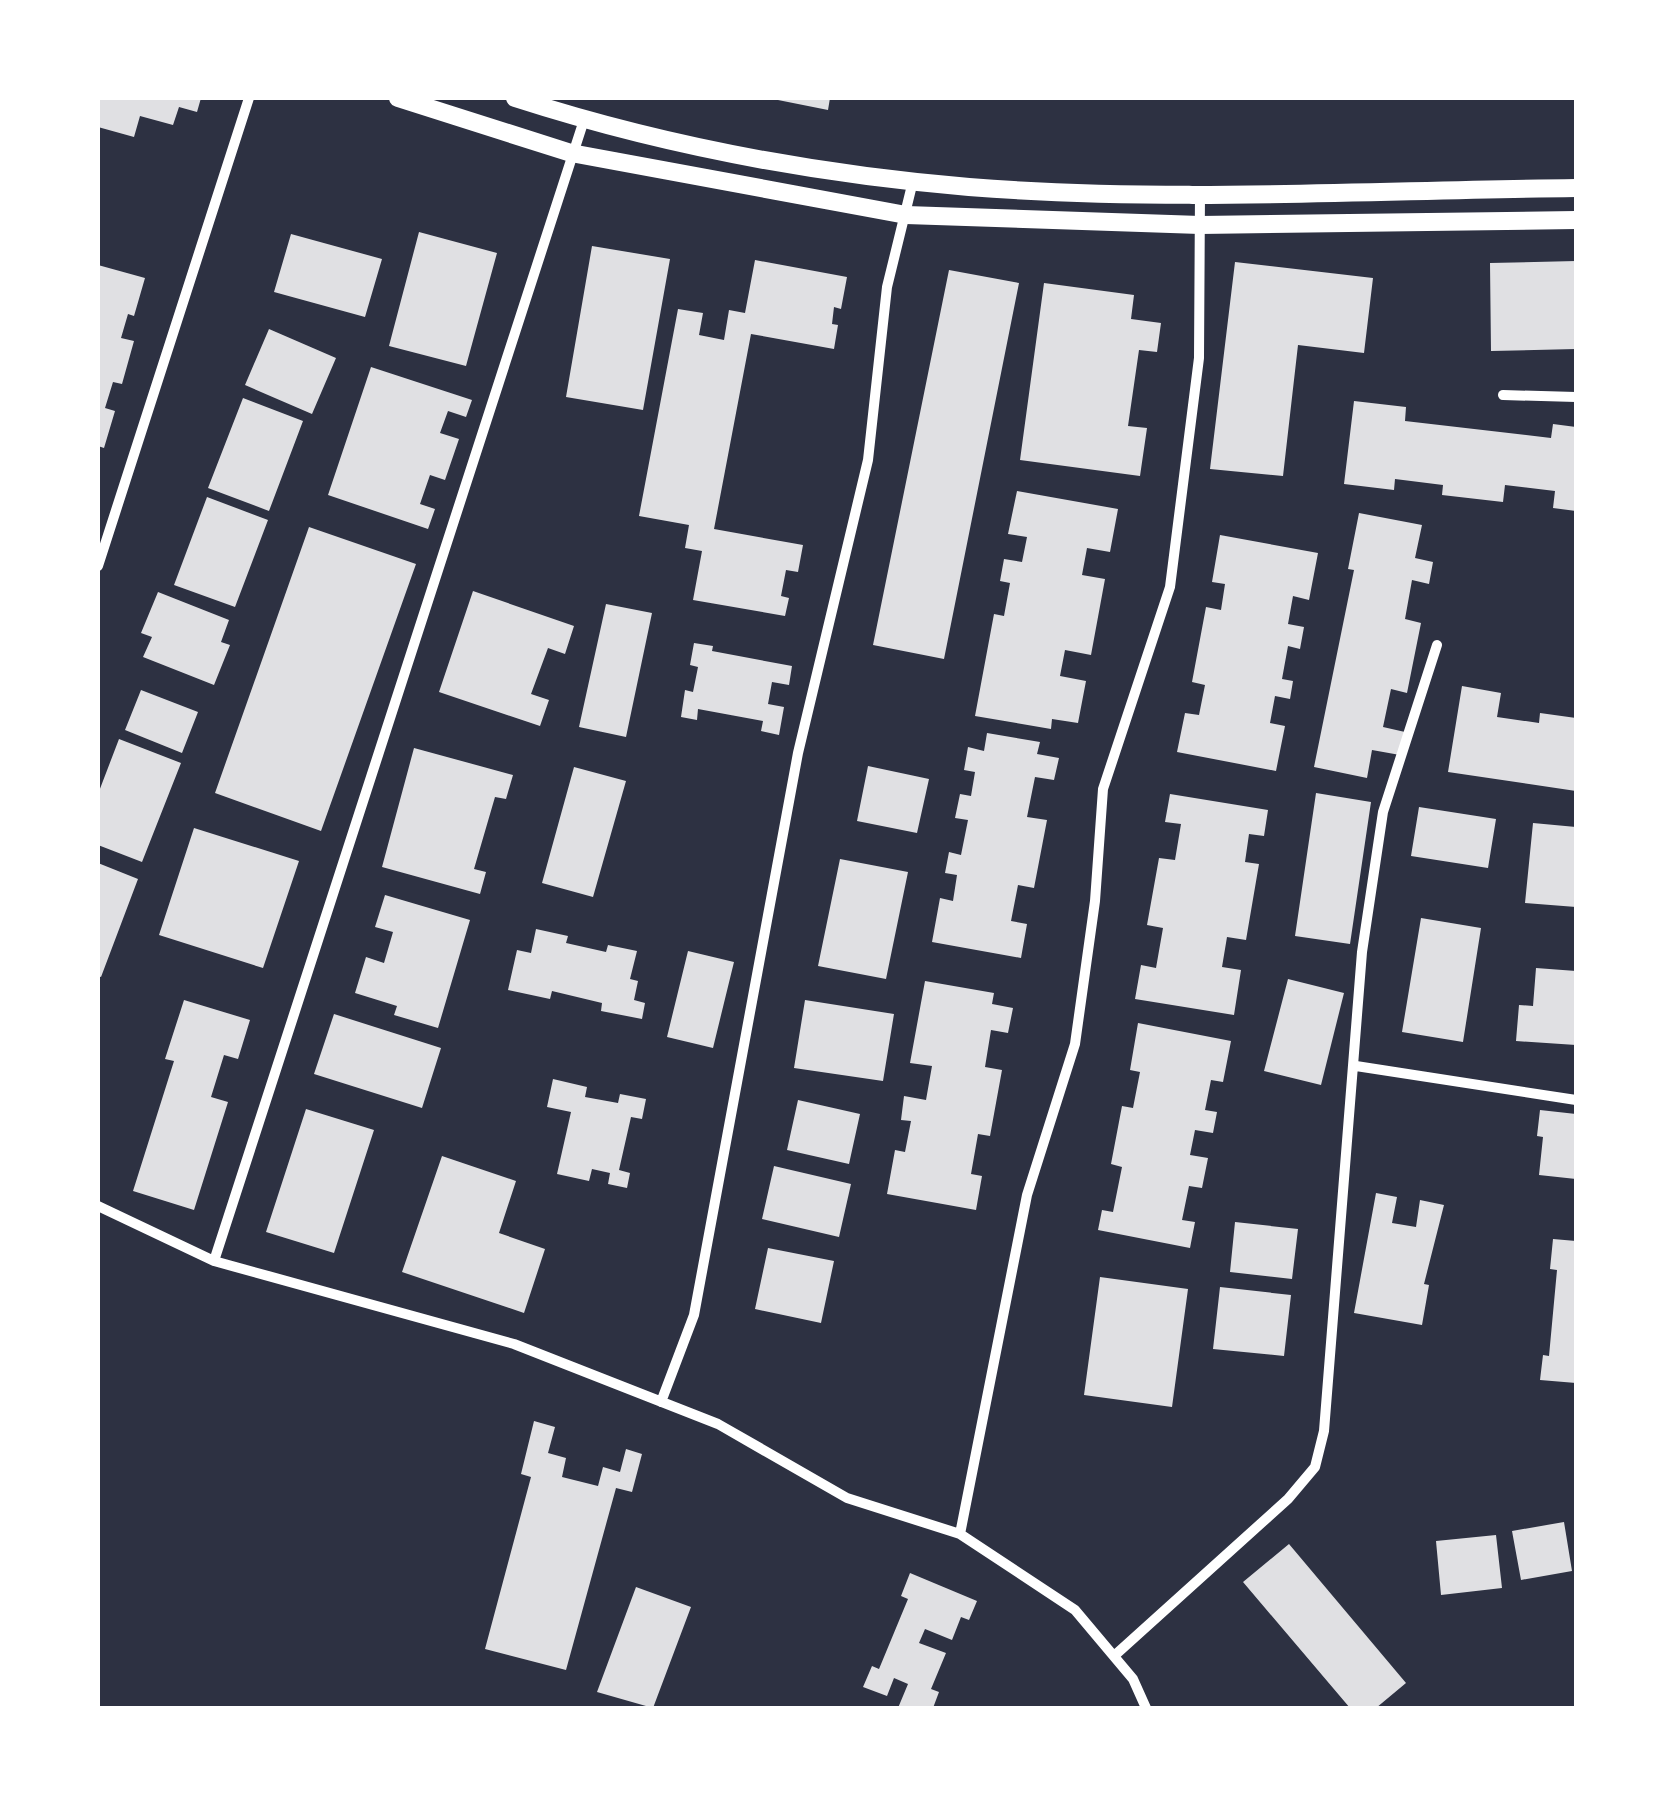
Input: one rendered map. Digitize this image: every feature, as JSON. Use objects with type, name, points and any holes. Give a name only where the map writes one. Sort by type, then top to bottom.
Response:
[{"type":"street","points":[[98,566],[249,98]]},
{"type":"street","points":[[398,98],[571,154],[906,215],[1200,226],[1576,220]]},
{"type":"street","points":[[515,98],[584,120],[735,153],[912,181],[1200,193],[1576,188]]},
{"type":"street","points":[[214,1261],[584,120]]},
{"type":"street","points":[[661,1402],[694,1315],[798,754],[868,460],[887,286],[912,181]]},
{"type":"street","points":[[960,1534],[1028,1195],[1075,1044],[1095,901],[1103,789],[1170,587],[1198,358],[1200,193]]},
{"type":"street","points":[[1503,395],[1576,397]]},
{"type":"street","points":[[1114,1656],[1288,1499],[1315,1467],[1324,1432],[1356,1066],[1362,952],[1382,812],[1437,645]]},
{"type":"street","points":[[1356,1066],[1576,1100]]},
{"type":"street","points":[[98,1206],[214,1261],[514,1344],[718,1424],[847,1498],[960,1534],[1076,1610],[1133,1679],[1146,1708]]},
{"type":"building","points":[[98,98],[201,98],[197,112],[179,107],[173,125],[140,116],[134,137],[98,127]]},
{"type":"building","points":[[768,98],[830,98],[828,110]]},
{"type":"building","points":[[419,232],[497,253],[466,366],[389,346]]},
{"type":"building","points":[[291,234],[382,259],[365,317],[274,292]]},
{"type":"building","points":[[592,246],[670,259],[643,410],[566,397]]},
{"type":"building","points":[[755,260],[847,277],[841,309],[834,307],[832,324],[838,325],[834,349],[751,334],[714,529],[803,545],[798,572],[786,570],[781,596],[789,598],[785,616],[693,600],[702,551],[685,548],[689,525],[639,516],[678,309],[703,313],[699,335],[724,340],[729,310],[745,313]]},
{"type":"building","points":[[1576,261],[1576,349],[1491,351],[1490,263]]},
{"type":"building","points":[[1235,262],[1373,278],[1364,353],[1298,345],[1283,476],[1210,469]]},
{"type":"building","points":[[98,265],[145,278],[134,316],[128,314],[121,338],[134,341],[122,384],[113,382],[105,408],[115,411],[104,448],[98,446]]},
{"type":"building","points":[[949,270],[1019,283],[944,659],[873,645]]},
{"type":"building","points":[[1044,283],[1134,295],[1131,319],[1161,323],[1157,352],[1139,350],[1128,426],[1147,428],[1140,476],[1020,460]]},
{"type":"building","points":[[269,329],[336,358],[312,414],[245,385]]},
{"type":"building","points":[[371,367],[472,400],[466,417],[448,411],[440,433],[459,439],[445,480],[430,475],[420,504],[435,509],[428,529],[328,495]]},
{"type":"building","points":[[243,398],[303,421],[269,511],[208,488]]},
{"type":"building","points":[[1354,401],[1406,407],[1405,421],[1551,438],[1553,424],[1576,427],[1576,511],[1553,508],[1555,491],[1505,485],[1503,502],[1442,495],[1443,485],[1395,479],[1394,490],[1344,484]]},
{"type":"building","points":[[1017,491],[1118,509],[1110,552],[1087,548],[1082,575],[1105,579],[1091,655],[1065,650],[1060,676],[1086,681],[1078,723],[1052,719],[1051,729],[975,716],[994,614],[1004,616],[1010,583],[1000,581],[1004,559],[1022,562],[1027,537],[1008,534]]},
{"type":"building","points":[[207,497],[268,520],[235,607],[174,585]]},
{"type":"building","points":[[1359,513],[1422,525],[1415,558],[1433,562],[1429,584],[1412,580],[1405,619],[1421,623],[1407,693],[1391,689],[1383,727],[1405,732],[1400,755],[1372,750],[1367,778],[1314,767],[1354,570],[1348,569]]},
{"type":"building","points":[[309,527],[416,564],[321,831],[215,793]]},
{"type":"building","points":[[1220,535],[1318,553],[1309,600],[1293,596],[1288,624],[1304,627],[1300,649],[1288,646],[1282,679],[1293,681],[1290,699],[1275,696],[1270,723],[1285,726],[1276,771],[1177,752],[1185,713],[1199,715],[1205,685],[1192,682],[1206,607],[1221,610],[1225,584],[1212,582]]},
{"type":"building","points":[[473,591],[574,626],[565,654],[548,648],[531,694],[549,700],[540,726],[439,692]]},
{"type":"building","points":[[158,592],[229,620],[221,642],[230,645],[214,685],[143,657],[152,637],[141,633]]},
{"type":"building","points":[[606,604],[652,613],[626,737],[579,727]]},
{"type":"building","points":[[694,643],[713,646],[712,651],[792,666],[789,685],[772,682],[768,704],[784,707],[779,735],[761,731],[763,721],[698,709],[697,720],[681,717],[685,690],[693,692],[698,667],[690,665]]},
{"type":"building","points":[[1462,686],[1501,693],[1497,717],[1539,723],[1540,713],[1576,718],[1576,791],[1448,772]]},
{"type":"building","points":[[141,690],[198,712],[182,753],[125,730]]},
{"type":"building","points":[[987,733],[1040,742],[1037,754],[1059,758],[1054,780],[1035,777],[1027,817],[1047,820],[1034,888],[1018,885],[1011,921],[1027,924],[1021,958],[932,942],[940,898],[953,901],[957,875],[945,873],[949,852],[961,855],[968,820],[955,818],[960,794],[971,796],[975,772],[964,770],[968,747],[984,751]]},
{"type":"building","points":[[119,739],[181,763],[142,862],[98,845],[98,794]]},
{"type":"building","points":[[414,748],[513,775],[506,799],[495,797],[474,869],[486,872],[480,894],[382,867]]},
{"type":"building","points":[[868,766],[929,779],[917,833],[857,821]]},
{"type":"building","points":[[574,767],[626,781],[593,897],[542,883]]},
{"type":"building","points":[[1316,793],[1371,802],[1350,944],[1295,936]]},
{"type":"building","points":[[1170,794],[1268,810],[1264,836],[1249,834],[1245,862],[1259,864],[1246,940],[1227,937],[1222,967],[1241,970],[1234,1015],[1135,999],[1141,965],[1156,968],[1163,928],[1147,925],[1159,858],[1175,860],[1181,824],[1165,822]]},
{"type":"building","points":[[1419,807],[1496,819],[1488,868],[1411,856]]},
{"type":"building","points":[[1533,823],[1576,827],[1576,907],[1525,903]]},
{"type":"building","points":[[194,828],[299,861],[263,968],[159,935]]},
{"type":"building","points":[[840,859],[908,872],[886,979],[818,966]]},
{"type":"building","points":[[98,863],[138,879],[101,977],[98,976]]},
{"type":"building","points":[[385,895],[470,920],[438,1028],[394,1015],[397,1006],[355,993],[366,957],[384,963],[393,932],[375,927]]},
{"type":"building","points":[[1421,918],[1481,928],[1463,1042],[1402,1032]]},
{"type":"building","points":[[536,929],[568,936],[566,943],[606,952],[608,945],[637,951],[630,979],[638,981],[634,1000],[645,1003],[642,1019],[601,1011],[602,1003],[552,991],[550,999],[508,990],[517,950],[531,953]]},
{"type":"building","points":[[688,951],[734,962],[713,1048],[667,1037]]},
{"type":"building","points":[[1536,968],[1576,971],[1576,1045],[1516,1041],[1519,1005],[1533,1006]]},
{"type":"building","points":[[1288,979],[1344,993],[1321,1085],[1264,1071]]},
{"type":"building","points":[[925,981],[994,993],[992,1004],[1013,1008],[1008,1033],[991,1030],[985,1067],[1002,1070],[990,1136],[978,1134],[971,1174],[982,1176],[976,1210],[887,1194],[895,1150],[905,1152],[911,1121],[901,1120],[904,1096],[926,1100],[932,1066],[910,1063]]},
{"type":"building","points":[[184,1000],[250,1020],[238,1059],[224,1055],[211,1097],[228,1102],[194,1210],[133,1191],[174,1061],[165,1059]]},
{"type":"building","points":[[805,1000],[894,1014],[883,1081],[794,1068]]},
{"type":"building","points":[[334,1014],[441,1048],[422,1108],[314,1074]]},
{"type":"building","points":[[1138,1023],[1231,1041],[1223,1082],[1211,1080],[1205,1110],[1217,1112],[1213,1133],[1195,1130],[1190,1155],[1208,1158],[1202,1188],[1189,1186],[1182,1220],[1195,1222],[1190,1248],[1098,1230],[1102,1210],[1113,1212],[1122,1167],[1111,1164],[1122,1106],[1133,1108],[1140,1072],[1130,1070]]},
{"type":"building","points":[[553,1079],[587,1087],[585,1097],[618,1103],[620,1094],[646,1099],[642,1119],[631,1117],[619,1170],[630,1173],[627,1188],[608,1184],[610,1173],[592,1169],[589,1181],[557,1174],[571,1112],[547,1107]]},
{"type":"building","points":[[798,1100],[860,1114],[849,1164],[787,1150]]},
{"type":"building","points":[[306,1109],[374,1130],[334,1253],[266,1232]]},
{"type":"building","points":[[1540,1110],[1576,1114],[1576,1179],[1539,1175],[1543,1137],[1537,1136]]},
{"type":"building","points":[[442,1156],[516,1181],[499,1233],[545,1249],[524,1313],[402,1272]]},
{"type":"building","points":[[774,1166],[851,1184],[839,1237],[762,1219]]},
{"type":"building","points":[[1376,1193],[1397,1197],[1392,1223],[1416,1227],[1420,1200],[1444,1205],[1424,1284],[1429,1285],[1422,1325],[1354,1313]]},
{"type":"building","points":[[1235,1222],[1298,1229],[1292,1279],[1230,1272]]},
{"type":"building","points":[[1553,1239],[1576,1241],[1576,1383],[1540,1380],[1543,1355],[1549,1356],[1557,1270],[1550,1269]]},
{"type":"building","points":[[768,1248],[834,1261],[821,1323],[755,1309]]},
{"type":"building","points":[[1100,1277],[1188,1289],[1172,1407],[1084,1395]]},
{"type":"building","points":[[1220,1287],[1291,1295],[1284,1356],[1213,1349]]},
{"type":"building","points":[[534,1421],[555,1427],[548,1453],[566,1458],[562,1477],[598,1486],[603,1467],[620,1472],[626,1449],[642,1454],[632,1492],[616,1488],[566,1670],[485,1649],[531,1477],[521,1474]]},
{"type":"building","points":[[1564,1522],[1572,1571],[1521,1580],[1512,1531]]},
{"type":"building","points":[[1496,1535],[1502,1588],[1441,1595],[1436,1541]]},
{"type":"building","points":[[1289,1544],[1406,1683],[1376,1708],[1350,1708],[1243,1582]]},
{"type":"building","points":[[910,1573],[977,1601],[969,1620],[961,1617],[952,1640],[925,1629],[919,1643],[946,1653],[931,1689],[939,1692],[933,1708],[898,1708],[908,1684],[894,1678],[887,1696],[863,1687],[872,1666],[879,1669],[908,1599],[901,1596]]},
{"type":"building","points":[[636,1587],[691,1607],[653,1708],[597,1692]]}]
